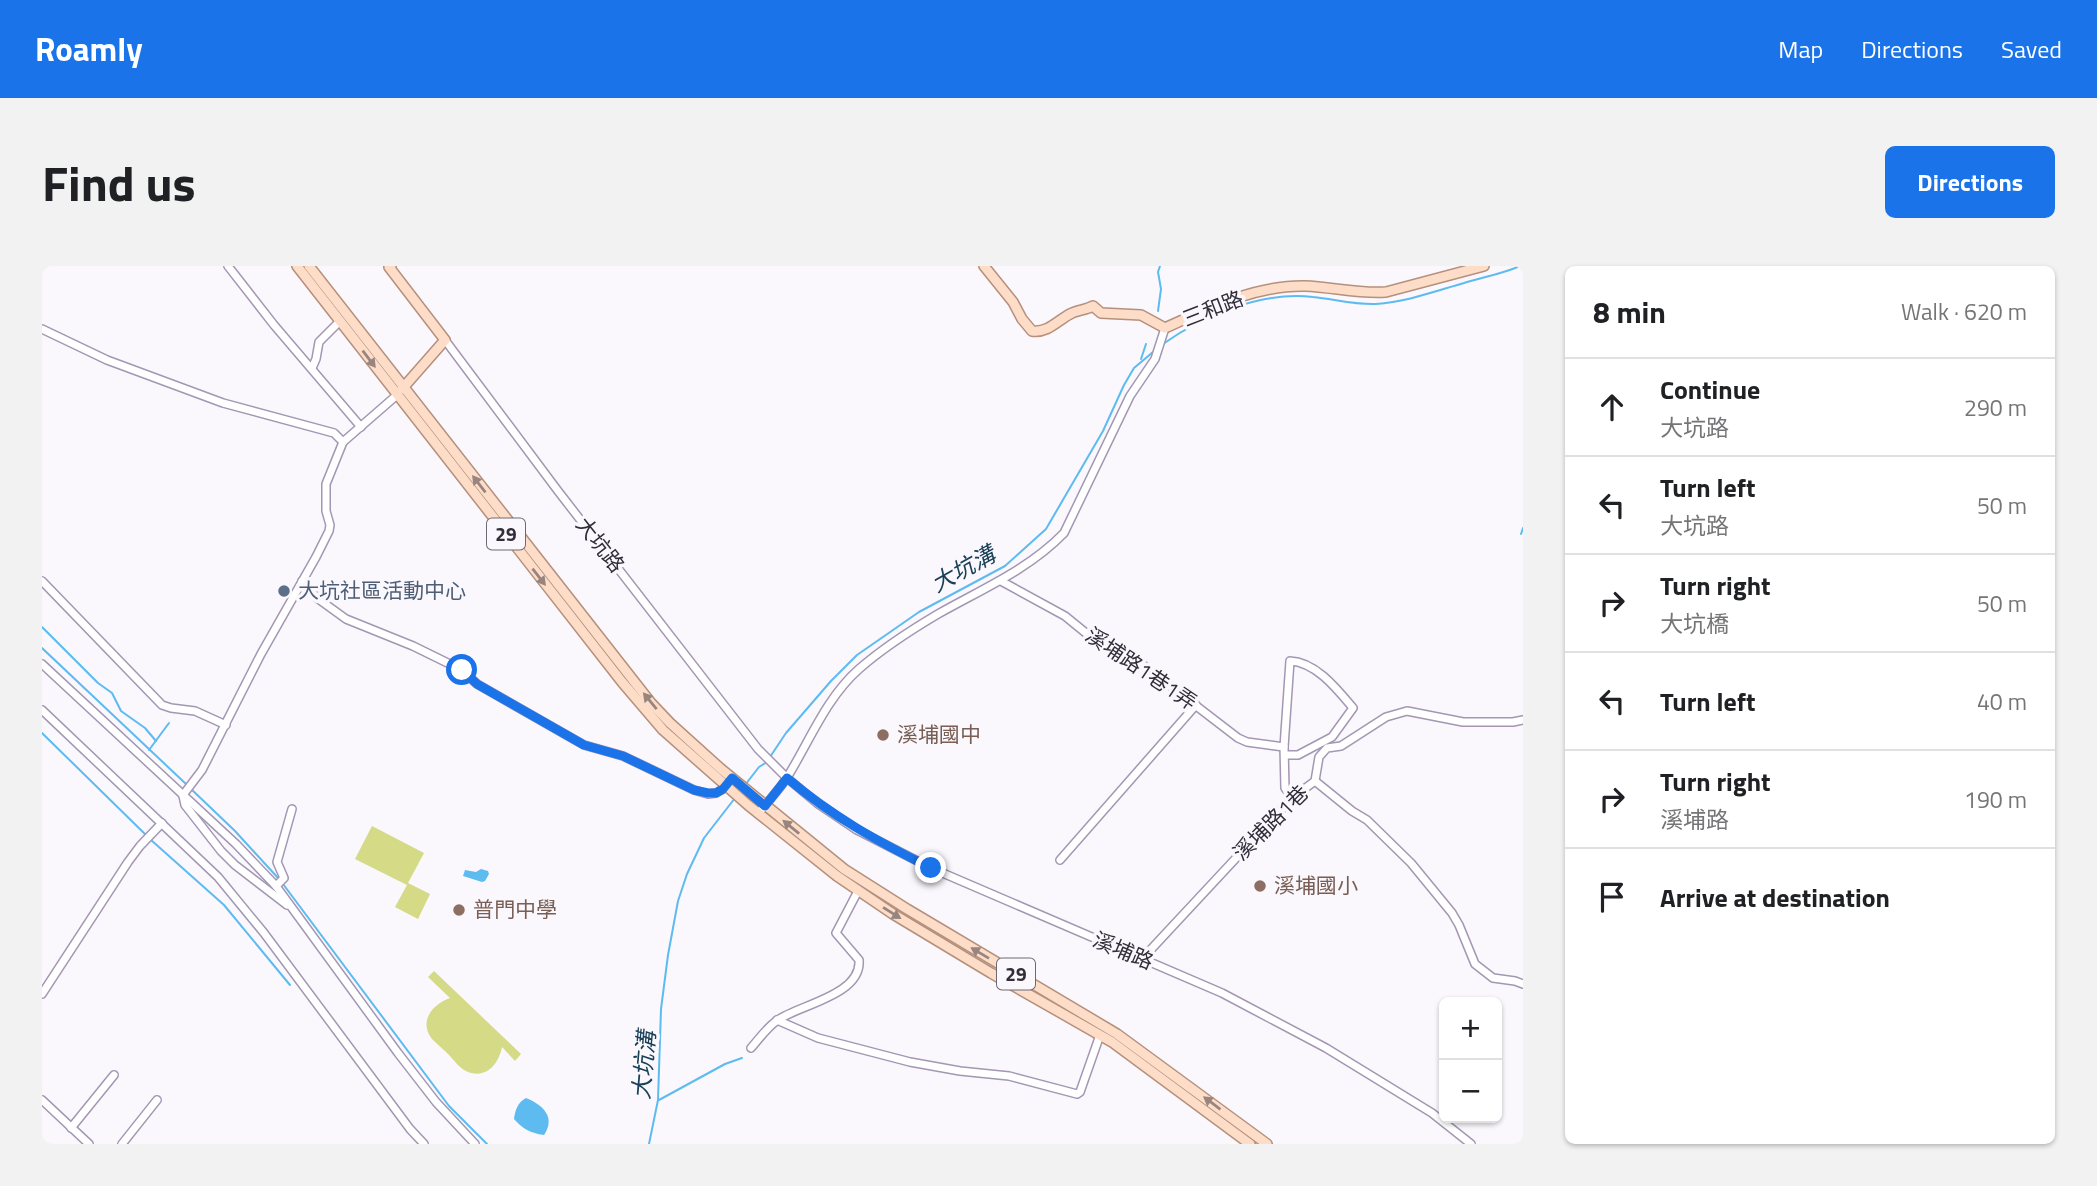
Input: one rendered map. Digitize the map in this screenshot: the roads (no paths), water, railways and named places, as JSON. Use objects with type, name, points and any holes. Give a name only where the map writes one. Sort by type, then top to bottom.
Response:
[{"type":"main road","name":"29","points":[[297,266],[651,703],[730,783],[762,810],[872,888],[1116,1034],[1266,1144]]},
{"type":"main road","name":"29","points":[[309,266],[400,391]]},
{"type":"main road","name":"大坑路","points":[[389,266],[445,340]]},
{"type":"main road","name":"三和路","points":[[984,266],[1032,331],[1046,329],[1071,313],[1093,306],[1101,313],[1141,315],[1164,332],[1222,303],[1277,288],[1304,286],[1386,292],[1484,266]]},
{"type":"main road","points":[[400,391],[445,340]]},
{"type":"main road","name":"29","points":[[762,810],[836,876],[991,973],[1133,1056],[1250,1144]]},
{"type":"street","points":[[228,266],[274,325],[361,427]]},
{"type":"street","points":[[312,368],[319,342],[340,321]]},
{"type":"street","points":[[42,329],[107,360],[223,403],[334,433],[343,442]]},
{"type":"street","points":[[762,810],[787,778],[834,697],[858,670],[938,614],[1001,581],[1049,548],[1064,533],[1130,396],[1155,359],[1164,332]]},
{"type":"street","name":"大坑路","points":[[445,340],[558,491],[758,749],[774,765]]},
{"type":"street","points":[[293,909],[235,865],[221,851],[185,805],[183,795],[202,770],[261,654],[329,531],[326,484],[343,442],[400,391]]},
{"type":"street","points":[[42,581],[162,705],[195,711],[226,725]]},
{"type":"street","name":"溪埔路1巷1弄","points":[[1001,581],[1065,616],[1092,638],[1143,665],[1238,738],[1247,742],[1284,751],[1298,755],[1332,737],[1353,708],[1330,683],[1301,662],[1290,661],[1284,751],[1285,788],[1292,798]]},
{"type":"street","points":[[302,582],[317,598],[346,619],[413,646],[462,670],[485,689],[584,745],[623,756],[694,790],[716,793],[730,783]]},
{"type":"street","points":[[42,664],[236,844],[276,886],[429,1092],[475,1144]]},
{"type":"street","points":[[1060,860],[1196,705]]},
{"type":"street","points":[[42,710],[218,877],[257,924],[424,1144]]},
{"type":"street","name":"溪埔路1巷","points":[[1142,959],[1292,798],[1315,780],[1319,757],[1327,748],[1341,746],[1386,717],[1407,710],[1463,722],[1523,720]]},
{"type":"street","points":[[43,724],[51,718]]},
{"type":"street","name":"溪埔路","points":[[774,765],[817,803],[887,847],[1222,993],[1326,1048],[1432,1113],[1471,1144]]},
{"type":"street","points":[[1315,780],[1367,820],[1411,863],[1452,913],[1475,964],[1493,978],[1523,984]]},
{"type":"street","points":[[276,886],[285,878],[276,862],[292,808]]},
{"type":"street","points":[[42,994],[128,862],[162,823]]},
{"type":"street","points":[[751,1048],[777,1020],[836,994],[856,974],[859,960],[836,933],[858,891]]},
{"type":"street","points":[[777,1020],[818,1038],[910,1062],[1009,1076],[1077,1094],[1100,1035]]},
{"type":"street","points":[[71,1128],[114,1075]]},
{"type":"street","points":[[122,1144],[157,1100]]},
{"type":"street","points":[[42,1101],[89,1144]]},
{"type":"water","points":[[481,869],[489,874],[485,881],[463,876],[465,870],[476,872]]},
{"type":"water","points":[[526,1098],[546,1112],[549,1123],[544,1135],[527,1130],[514,1119],[517,1107]]},
{"type":"waterway","points":[[1158,311],[1160,266]]},
{"type":"waterway","name":"大坑溝","points":[[1163,344],[1215,315],[1254,302],[1294,296],[1360,304],[1387,303],[1421,296],[1520,266]]},
{"type":"waterway","points":[[1141,359],[1146,344]]},
{"type":"waterway","name":"大坑溝","points":[[770,757],[786,733],[857,655],[919,612],[1005,566],[1046,529],[1103,431],[1134,368],[1153,352]]},
{"type":"waterway","points":[[1521,534],[1523,528]]},
{"type":"waterway","points":[[42,627],[98,683],[112,693],[121,711],[145,728],[156,741]]},
{"type":"waterway","points":[[42,648],[186,784]]},
{"type":"waterway","points":[[149,750],[169,723]]},
{"type":"waterway","points":[[42,733],[147,836]]},
{"type":"waterway","name":"大坑溝","points":[[745,785],[759,767],[767,762]]},
{"type":"waterway","points":[[190,788],[235,831],[279,879]]},
{"type":"waterway","name":"大坑溝","points":[[649,1144],[658,1100],[661,1009],[678,901],[704,838],[735,798]]},
{"type":"waterway","points":[[151,840],[224,905],[290,985]]},
{"type":"waterway","points":[[283,884],[449,1106],[487,1144]]},
{"type":"waterway","points":[[659,1100],[725,1064],[742,1058]]},
{"type":"place","name":"大坑社區活動中心","points":[[284,591]]},
{"type":"place","name":"溪埔國中","points":[[883,735]]},
{"type":"place","name":"溪埔國小","points":[[1260,886]]},
{"type":"place","name":"普門中學","points":[[459,910]]}]
